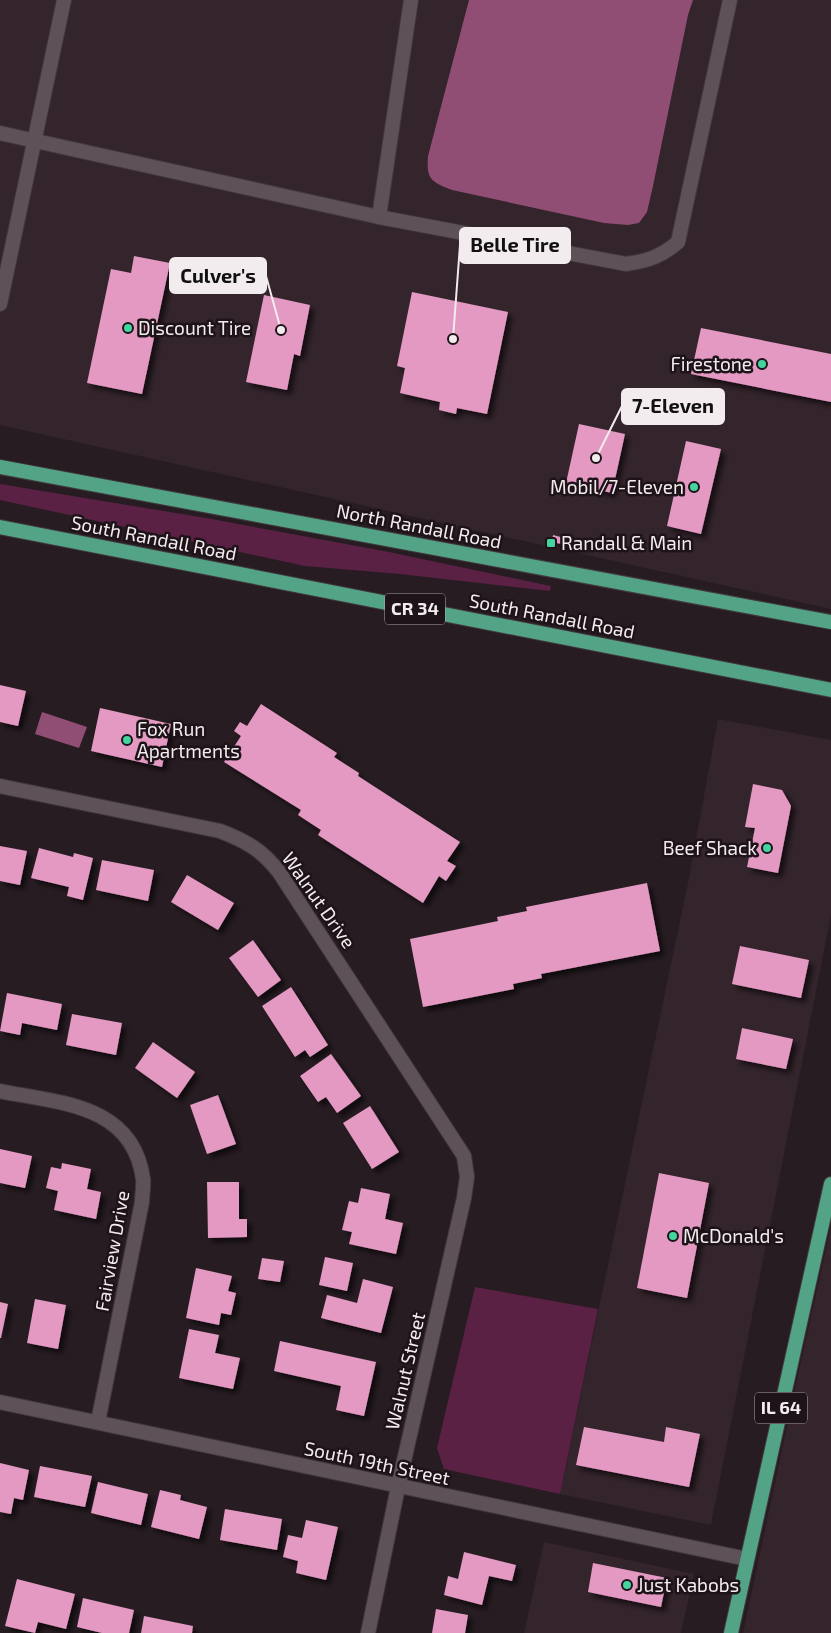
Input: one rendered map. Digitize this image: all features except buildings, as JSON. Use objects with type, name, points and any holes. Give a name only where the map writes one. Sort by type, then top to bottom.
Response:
[{"type":"main road","name":"North Randall Road","points":[[0,467],[831,622]]},
{"type":"main road","name":"South Randall Road","points":[[0,527],[831,690]]},
{"type":"main road","name":"IL 64","points":[[731,1633],[831,1184]]},
{"type":"street","points":[[0,304],[64,0]]},
{"type":"street","points":[[379,217],[410,0]]},
{"type":"street","points":[[0,133],[379,217],[626,264],[643,262],[665,253],[678,242],[730,0]]},
{"type":"street","name":"Walnut Drive","points":[[0,786],[220,831],[242,839],[259,850],[279,872],[460,1147]]},
{"type":"street","name":"Fairview Drive","points":[[0,1091],[83,1108],[108,1119],[127,1137],[137,1156],[143,1179],[142,1202],[98,1422]]},
{"type":"street","name":"Walnut Street","points":[[368,1633],[398,1487],[464,1198],[467,1177],[464,1156],[460,1147]]},
{"type":"street","name":"South 19th Street","points":[[0,1402],[747,1559]]},
{"type":"shaded area","points":[[0,0],[831,0],[831,609],[0,425]]},
{"type":"shaded area","points":[[469,0],[693,0],[688,15],[647,212],[639,223],[628,225],[604,223],[452,190],[432,179],[428,170],[428,156]]},
{"type":"shaded area","points":[[0,484],[206,518],[389,552],[551,586],[550,591],[400,574],[305,566],[0,500]]},
{"type":"shaded area","points":[[42,712],[87,727],[79,748],[35,734]]},
{"type":"shaded area","points":[[718,719],[831,740],[831,915],[711,1525],[560,1494],[689,878]]},
{"type":"shaded area","points":[[831,1227],[831,1633],[743,1633],[798,1375]]},
{"type":"shaded area","points":[[475,1287],[598,1309],[560,1494],[444,1469],[437,1448]]},
{"type":"shaded area","points":[[544,1542],[694,1574],[681,1633],[524,1633]]},
{"type":"place","name":"Discount Tire","points":[[128,328]]},
{"type":"place","name":"Culver's","points":[[281,330]]},
{"type":"place","name":"Belle Tire","points":[[453,339]]},
{"type":"place","name":"Firestone","points":[[762,364]]},
{"type":"place","name":"7-Eleven","points":[[596,458]]},
{"type":"place","name":"Mobil/7-Eleven","points":[[694,487]]},
{"type":"place","name":"Randall & Main","points":[[551,543]]},
{"type":"place","name":"Fox Run Apartments","points":[[127,740]]},
{"type":"place","name":"Beef Shack","points":[[767,848]]},
{"type":"place","name":"McDonald's","points":[[673,1236]]},
{"type":"place","name":"Just Kabobs","points":[[627,1585]]}]
